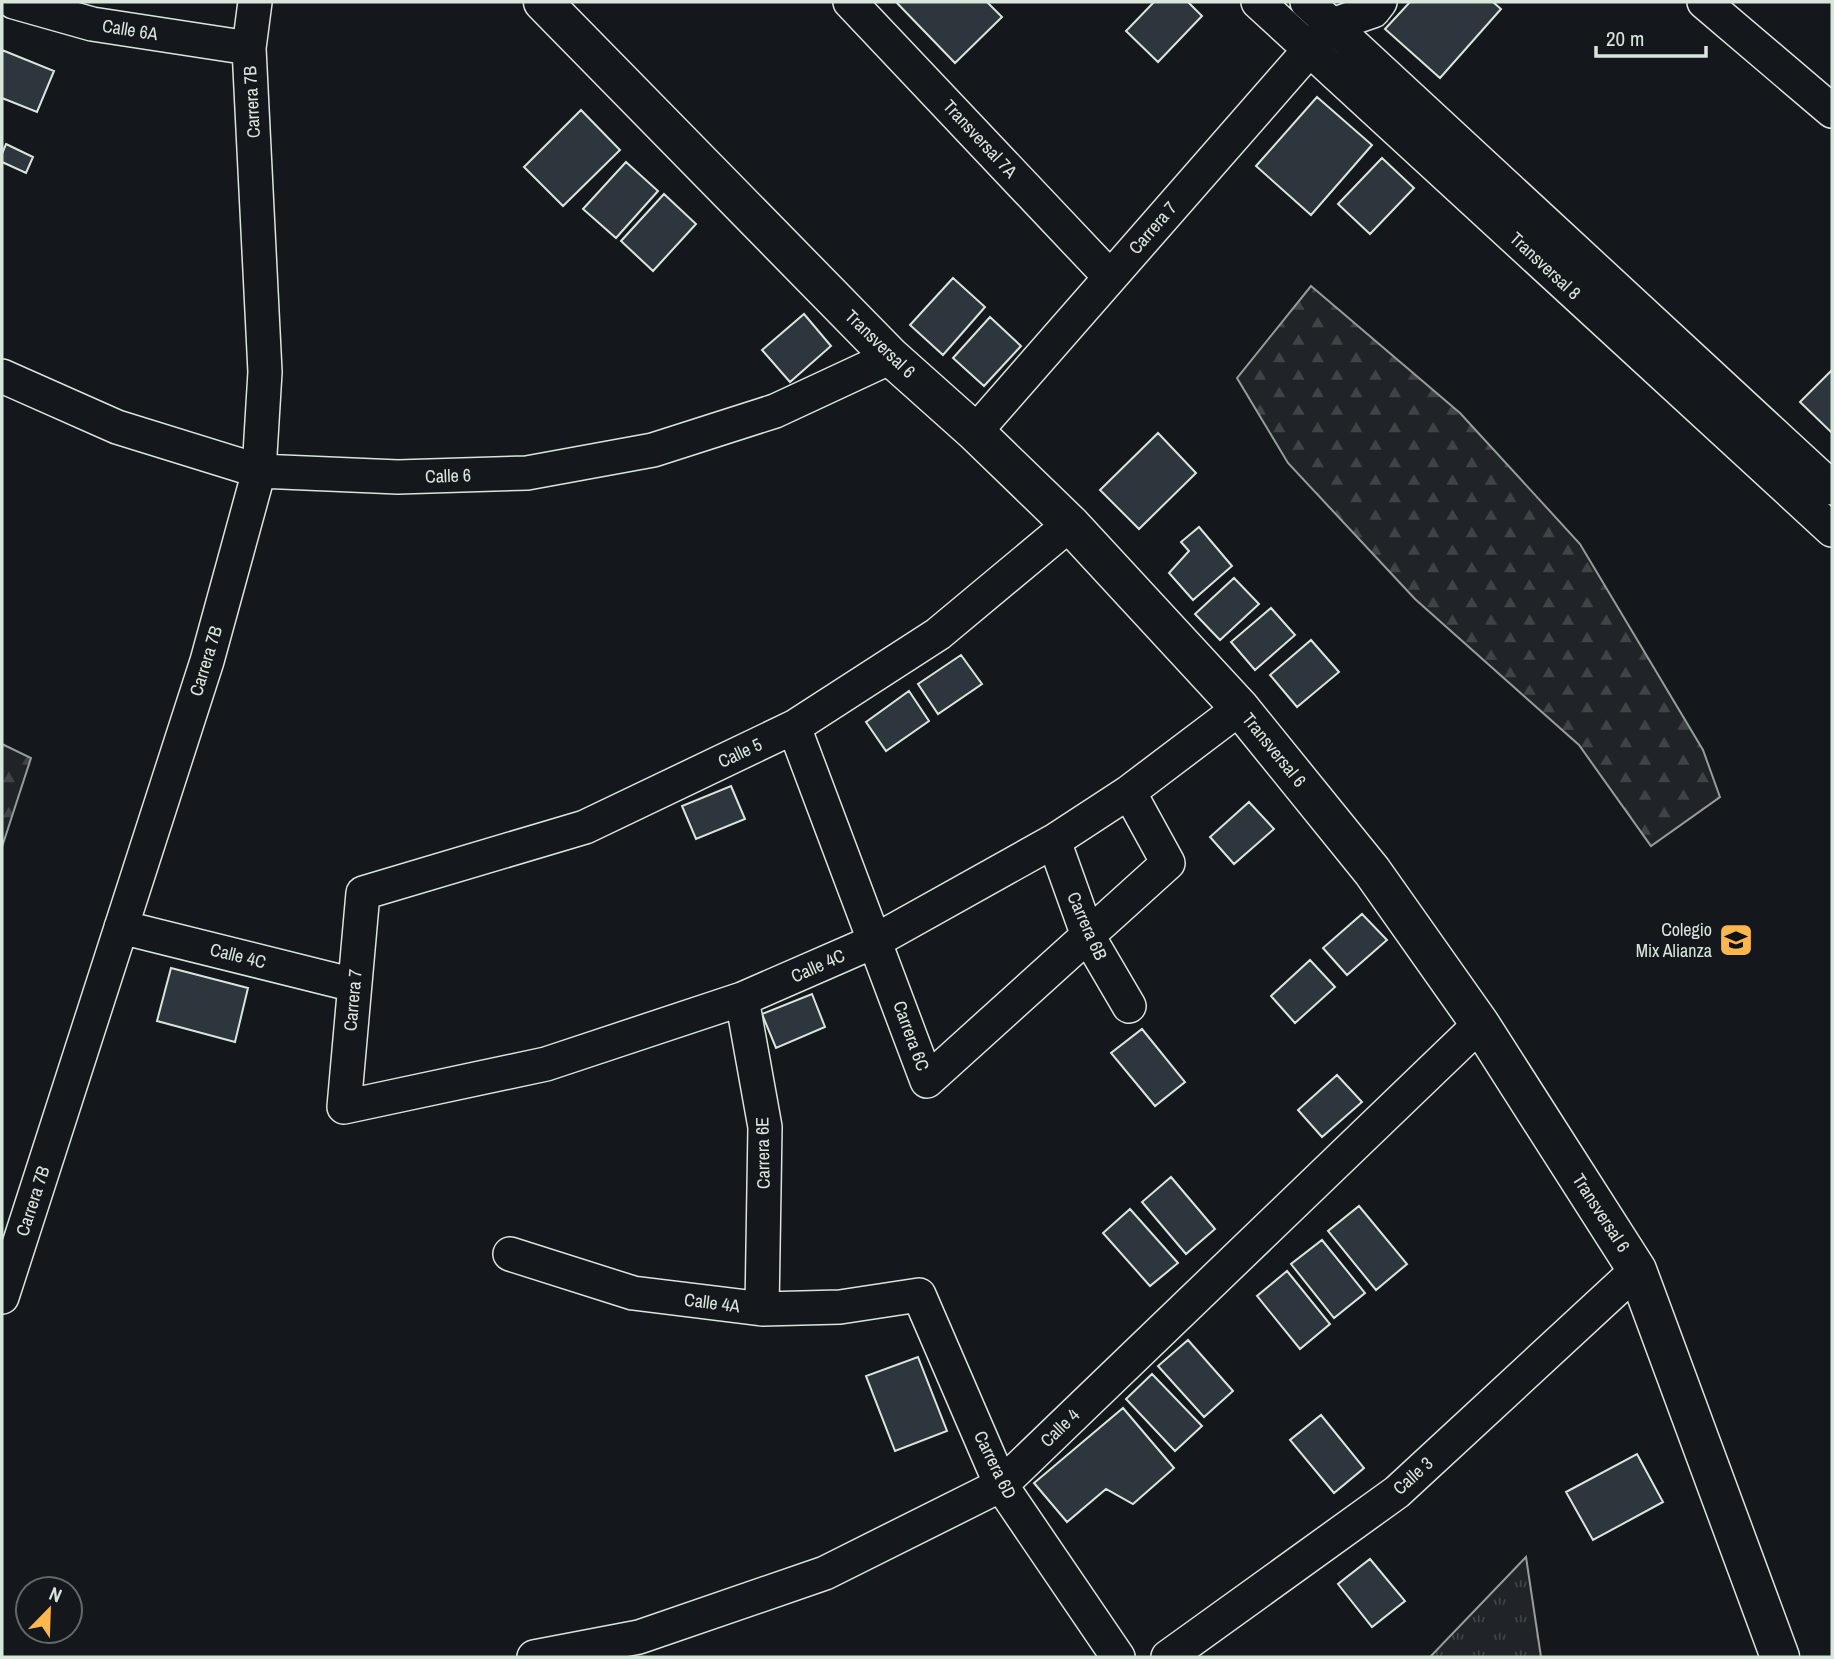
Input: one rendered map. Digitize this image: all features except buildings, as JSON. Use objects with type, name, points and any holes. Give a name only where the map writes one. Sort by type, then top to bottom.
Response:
[{"type":"street","name":"Calle 6A","points":[[14,2],[92,24],[249,48]]},
{"type":"street","name":"Carrera 7B","points":[[2,1297],[207,661],[259,471],[265,372],[249,48],[255,2]]},
{"type":"street","name":"Transversal 6","points":[[543,2],[891,357],[975,432],[1070,524],[1240,708],[1372,871],[1480,1024],[1637,1270],[1780,1657]]},
{"type":"street","name":"Transversal 7A","points":[[850,2],[1110,277]]},
{"type":"street","name":"Transversal 8","points":[[1258,2],[1832,530]]},
{"type":"street","name":"Transversal 8","points":[[1307,2],[1336,13],[1832,488]]},
{"type":"street","points":[[1336,13],[1373,11],[1380,2]]},
{"type":"street","points":[[1704,2],[1832,111]]},
{"type":"street","name":"Carrera 7","points":[[975,432],[1310,49],[1336,13]]},
{"type":"street","name":"Calle 6","points":[[2,376],[117,427],[259,471],[398,477],[527,473],[653,450],[775,411],[891,357]]},
{"type":"street","name":"Calle 5","points":[[363,893],[585,827],[794,727],[938,634],[1070,524]]},
{"type":"street","name":"Calle 4C","points":[[344,1107],[546,1064],[742,999],[875,941],[1054,842],[1129,792],[1240,708]]},
{"type":"street","name":"Carrera 6C","points":[[794,727],[928,1081],[1168,863],[1129,792]]},
{"type":"street","name":"Carrera 6B","points":[[1054,842],[1088,936],[1129,1006]]},
{"type":"street","name":"Carrera 7","points":[[344,1107],[363,893]]},
{"type":"street","name":"Calle 4C","points":[[121,927],[354,985]]},
{"type":"street","name":"Carrera 6E","points":[[742,999],[765,1127],[762,1309]]},
{"type":"street","name":"Calle 4","points":[[534,1657],[639,1637],[825,1573],[1001,1485],[1480,1024]]},
{"type":"street","name":"Calle 4A","points":[[510,1254],[634,1293],[762,1309],[840,1307],[919,1295]]},
{"type":"street","name":"Calle 3","points":[[1168,1657],[1397,1492],[1637,1270]]},
{"type":"street","name":"Carrera 6D","points":[[919,1295],[1001,1485],[1118,1657]]},
{"type":"green space","points":[[1311,286],[1460,413],[1580,544],[1703,750],[1720,797],[1651,846],[1579,745],[1415,599],[1288,463],[1237,378]]},
{"type":"green space","points":[[2,744],[31,758],[2,847]]},
{"type":"green space","points":[[1526,1557],[1541,1657],[1430,1657]]},
{"type":"place","name":"Colegio Mix Alianza","points":[[1736,940]]}]
